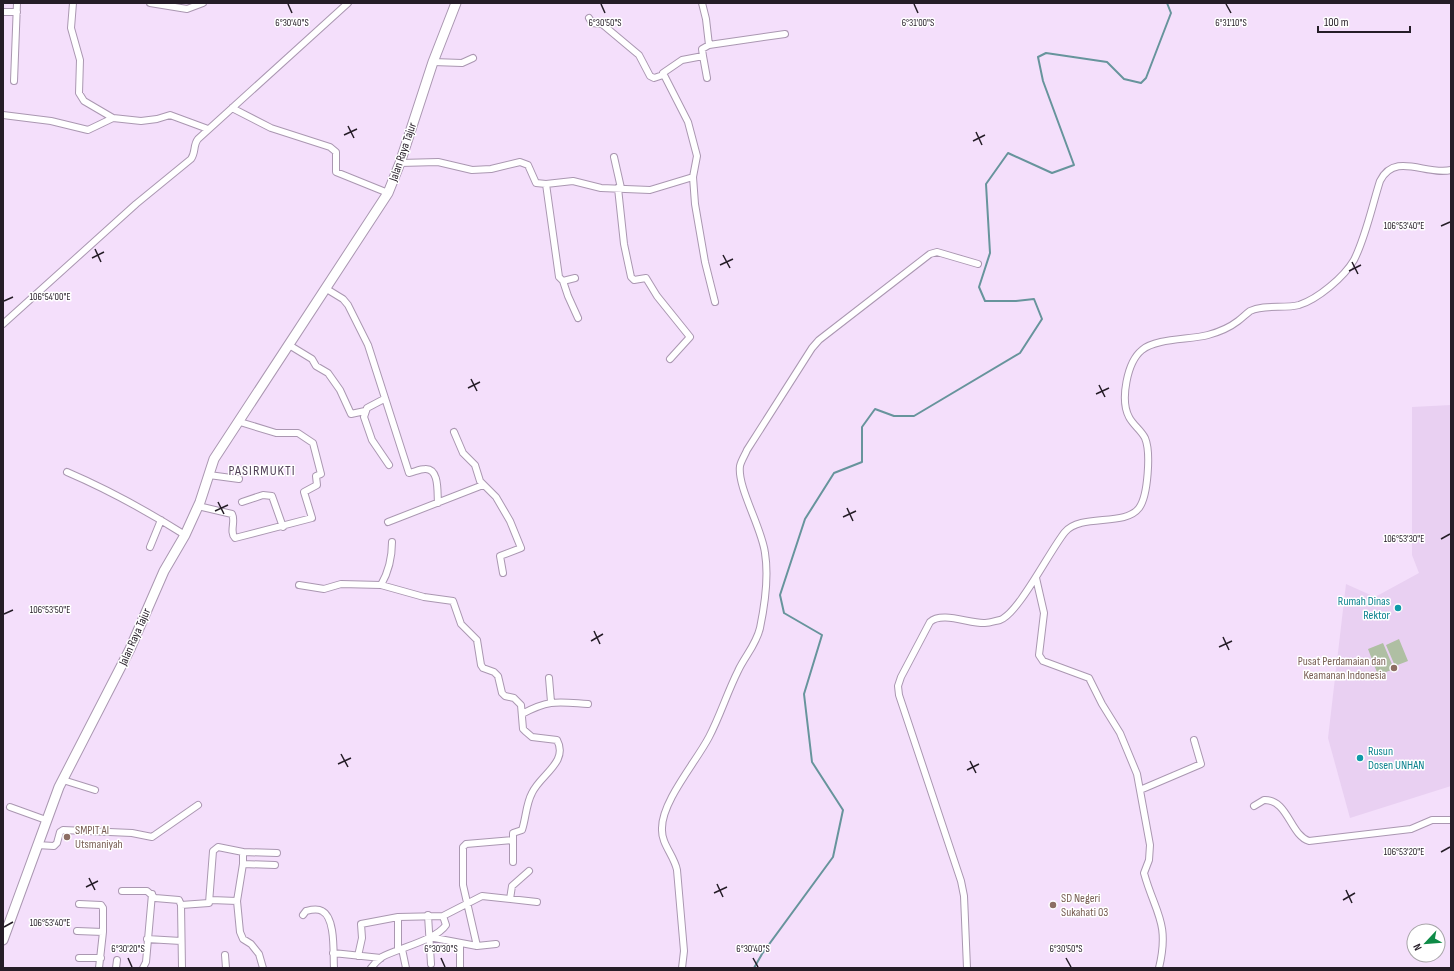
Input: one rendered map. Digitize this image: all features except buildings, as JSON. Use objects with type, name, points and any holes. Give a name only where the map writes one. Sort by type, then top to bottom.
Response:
[{"type":"main road","name":"Jalan Raya Tajur","points":[[3,940],[46,820],[63,780],[130,649],[164,571],[186,535],[198,506],[214,459],[240,422],[325,288],[373,219],[388,193],[400,163],[433,62],[456,3]]},
{"type":"street","points":[[14,81],[18,3]]},
{"type":"street","points":[[73,3],[71,28],[80,60],[79,93],[84,101],[113,118],[141,121],[157,119],[170,115],[208,129]]},
{"type":"street","points":[[150,3],[187,9],[202,3]]},
{"type":"street","points":[[3,324],[136,204],[191,159],[196,141],[208,129],[348,3]]},
{"type":"street","points":[[702,3],[706,20],[708,45]]},
{"type":"street","points":[[3,12],[17,12]]},
{"type":"street","points":[[589,18],[592,23],[602,24],[639,55],[650,76],[654,78],[663,75],[665,70],[682,60],[703,56]]},
{"type":"street","points":[[707,78],[702,49],[708,45],[785,34]]},
{"type":"street","points":[[433,62],[462,63],[473,58]]},
{"type":"street","points":[[663,75],[688,122],[697,156],[693,177],[695,204],[705,262],[714,302]]},
{"type":"street","points":[[232,108],[271,128],[330,147],[336,152],[336,172],[388,193]]},
{"type":"street","points":[[3,115],[51,121],[83,130],[96,127],[113,118]]},
{"type":"street","points":[[614,157],[620,188],[624,244],[632,278],[634,280],[644,277],[647,279],[657,296],[690,338],[670,359]]},
{"type":"street","points":[[400,163],[438,162],[472,170],[520,162],[528,164],[536,183],[546,184],[573,181],[593,186],[620,188],[656,189],[693,177]]},
{"type":"street","points":[[967,968],[962,881],[899,694],[898,686],[933,620],[945,618],[985,623],[1008,616],[1036,578],[1066,531],[1078,525],[1126,516],[1134,513],[1140,507],[1145,492],[1148,448],[1144,436],[1128,416],[1126,400],[1129,368],[1133,360],[1142,349],[1158,344],[1206,336],[1227,329],[1250,311],[1298,305],[1313,299],[1328,288],[1353,262],[1384,172],[1395,166],[1411,166],[1435,171],[1451,170]]},
{"type":"street","points":[[546,184],[559,277],[563,281],[578,318]]},
{"type":"street","points":[[682,968],[684,951],[676,870],[674,860],[663,840],[662,828],[664,813],[709,737],[738,672],[755,645],[760,630],[767,574],[765,552],[757,522],[740,480],[740,466],[747,450],[812,348],[819,340],[930,254],[937,252],[978,264]]},
{"type":"street","points":[[563,281],[575,278]]},
{"type":"street","points":[[325,288],[343,299],[351,311],[369,349],[409,473],[424,469],[428,469],[433,473],[437,481],[438,503]]},
{"type":"street","points":[[289,345],[312,359],[316,366],[328,373],[340,390],[352,414],[365,411],[367,408],[384,399]]},
{"type":"street","points":[[365,411],[364,416],[368,432],[389,465]]},
{"type":"street","points":[[198,506],[232,514],[234,517],[232,533],[235,538],[283,527],[312,518],[304,492],[317,485],[316,476],[321,474],[313,443],[298,432],[276,432],[240,422]]},
{"type":"street","points":[[454,432],[463,453],[475,465],[480,481],[496,497],[510,521],[521,548],[500,556],[503,572]]},
{"type":"street","points":[[67,472],[101,486],[186,535]]},
{"type":"street","points":[[209,476],[239,479]]},
{"type":"street","points":[[388,522],[483,485]]},
{"type":"street","points":[[242,502],[263,495],[272,496],[283,527]]},
{"type":"street","points":[[150,547],[161,520]]},
{"type":"street","points":[[381,585],[390,568],[392,542]]},
{"type":"street","points":[[1036,578],[1044,613],[1039,655],[1043,661],[1089,678],[1102,704],[1120,733],[1135,769],[1150,845],[1149,860],[1144,873],[1162,922],[1164,941],[1159,968]]},
{"type":"street","points":[[300,586],[324,589],[341,584],[381,585],[424,597],[453,601],[461,624],[477,640],[481,665],[483,668],[496,674],[502,693],[518,700],[521,705],[523,729],[532,737],[557,740],[561,747],[559,759],[532,792],[523,829],[514,832],[513,862]]},
{"type":"street","points":[[550,678],[551,702]]},
{"type":"street","points":[[522,714],[539,705],[551,702],[588,704]]},
{"type":"street","points":[[1140,790],[1201,764],[1194,740]]},
{"type":"street","points":[[63,780],[95,790]]},
{"type":"street","points":[[1254,806],[1264,800],[1272,802],[1283,810],[1300,835],[1309,841],[1411,829],[1432,820],[1451,820]]},
{"type":"street","points":[[37,845],[54,846],[57,843],[60,832],[63,830],[132,833],[152,837],[198,805]]},
{"type":"street","points":[[10,807],[46,820]]},
{"type":"street","points":[[477,946],[463,885],[463,846],[513,840]]},
{"type":"street","points":[[211,900],[213,851],[218,847],[243,852],[277,853]]},
{"type":"street","points":[[243,852],[243,864],[237,901],[240,932],[243,939],[251,944],[259,954],[263,968]]},
{"type":"street","points":[[260,864],[261,852]]},
{"type":"street","points":[[243,864],[275,865]]},
{"type":"street","points":[[510,899],[512,886],[529,871]]},
{"type":"street","points":[[122,891],[147,891],[155,898],[176,898],[179,900],[181,905],[182,968]]},
{"type":"street","points":[[143,968],[146,962],[152,894]]},
{"type":"street","points":[[358,956],[362,938],[361,924],[398,917],[428,915],[443,916],[482,896],[537,902]]},
{"type":"street","points":[[181,905],[205,904],[211,900],[237,901]]},
{"type":"street","points":[[79,904],[101,905],[103,908],[103,932],[99,968]]},
{"type":"street","points":[[303,914],[306,911],[322,911],[329,920],[333,935],[334,968]]},
{"type":"street","points":[[428,915],[431,964]]},
{"type":"street","points":[[371,968],[381,958],[429,937],[443,929],[446,925],[443,916]]},
{"type":"street","points":[[398,917],[400,949],[406,968]]},
{"type":"street","points":[[77,931],[103,932]]},
{"type":"street","points":[[429,937],[477,946],[496,944]]},
{"type":"street","points":[[147,940],[181,941]]},
{"type":"street","points":[[460,943],[460,968]]},
{"type":"street","points":[[334,953],[381,958]]},
{"type":"street","points":[[225,955],[226,968]]},
{"type":"street","points":[[79,958],[101,958]]},
{"type":"street","points":[[116,968],[117,960]]},
{"type":"shaded area","name":"Pusat Perdamaian dan Keamanan Indonesia","points":[[1451,405],[1451,786],[1350,818],[1328,738],[1346,584],[1375,597],[1419,573],[1412,555],[1412,407]]},
{"type":"green space","points":[[1399,639],[1408,661],[1395,666],[1386,645]]},
{"type":"green space","points":[[1383,643],[1394,669],[1378,675],[1368,649]]},
{"type":"waterway","points":[[754,968],[762,954],[833,857],[843,810],[812,762],[804,694],[822,635],[784,613],[780,595],[805,519],[834,473],[862,462],[862,427],[875,409],[894,416],[914,416],[1020,353],[1042,319],[1034,299],[1016,301],[985,301],[979,287],[990,253],[986,184],[1008,153],[1052,173],[1074,165],[1043,81],[1038,57],[1046,53],[1107,62],[1124,79],[1141,83],[1146,78],[1171,13],[1167,3]]},
{"type":"place","name":"Rumah Dinas Rektor","points":[[1398,608]]},
{"type":"place","name":"Pusat Perdamaian dan Keamanan Indonesia","points":[[1394,668]]},
{"type":"place","name":"Rusun Dosen UNHAN","points":[[1360,758]]},
{"type":"place","name":"SMPIT Al Utsmaniyah","points":[[67,837]]},
{"type":"place","name":"SD Negeri Sukahati 03","points":[[1053,905]]},
{"type":"district","name":"PASIRMUKTI","points":[[262,470]]}]
